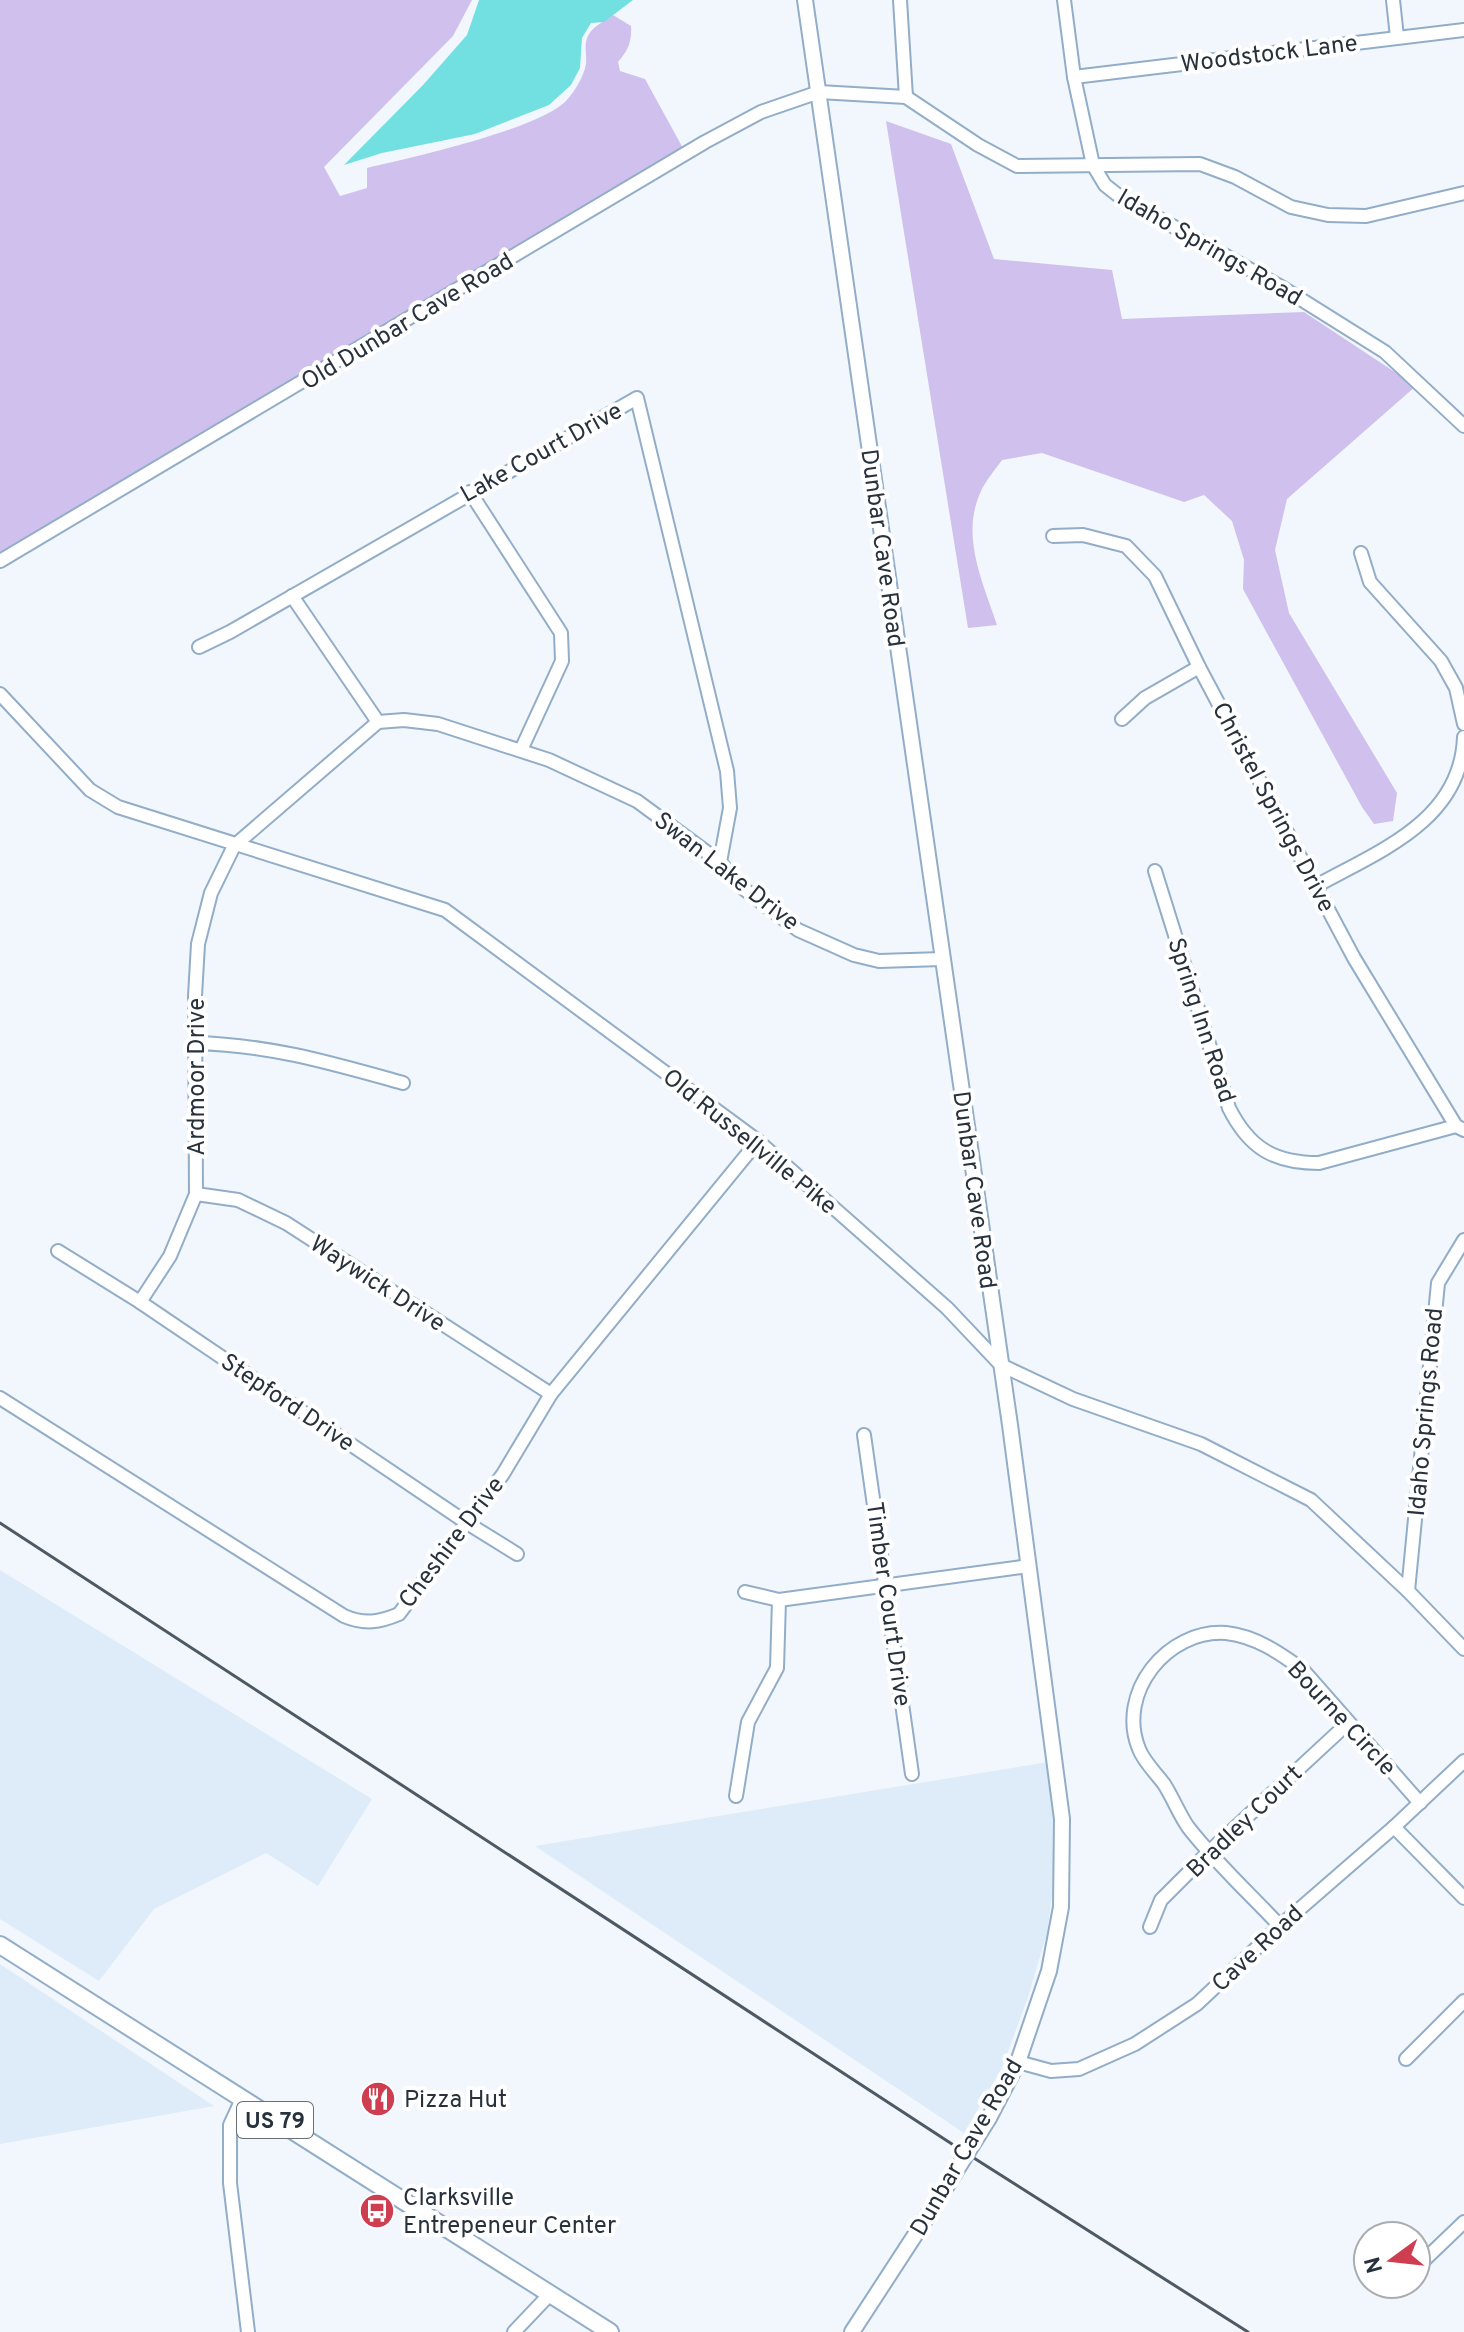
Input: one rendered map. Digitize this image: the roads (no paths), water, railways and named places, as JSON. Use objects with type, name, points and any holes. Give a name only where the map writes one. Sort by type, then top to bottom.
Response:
[{"type":"highway","name":"US 79","points":[[0,1945],[610,2332]]},
{"type":"main road","name":"Dunbar Cave Road","points":[[805,0],[1029,1566],[1060,1792],[1063,1874],[1061,1907],[1049,1971],[1018,2062],[989,2118],[852,2332]]},
{"type":"street","points":[[900,0],[906,97]]},
{"type":"street","name":"Idaho Springs Road","points":[[1064,0],[1074,77],[1093,165],[1105,185],[1119,196],[1283,288],[1385,352],[1464,426]]},
{"type":"street","points":[[1393,0],[1397,37]]},
{"type":"street","name":"Woodstock Lane","points":[[1074,77],[1464,30]]},
{"type":"street","points":[[819,92],[906,97],[978,145],[1017,166],[1200,164],[1235,177],[1291,207],[1328,215],[1366,216],[1464,193]]},
{"type":"street","name":"Old Dunbar Cave Road","points":[[0,561],[705,142],[761,112],[819,92]]},
{"type":"street","name":"Lake Court Drive","points":[[199,647],[637,398],[727,771],[730,808],[720,862]]},
{"type":"street","points":[[470,492],[561,633],[562,661],[521,750]]},
{"type":"street","name":"Christel Springs Drive","points":[[1053,536],[1083,535],[1126,546],[1155,576],[1199,667],[1354,958],[1460,1128]]},
{"type":"street","points":[[1361,553],[1370,582],[1441,661],[1456,688],[1464,724]]},
{"type":"street","points":[[234,846],[378,722],[292,596]]},
{"type":"street","points":[[1122,719],[1145,698],[1199,667]]},
{"type":"street","name":"Old Russellville Pike","points":[[0,694],[90,790],[118,807],[445,910],[758,1141],[947,1308],[1001,1365],[1062,1395],[1201,1444],[1311,1500],[1408,1591],[1464,1649]]},
{"type":"street","name":"Swan Lake Drive","points":[[378,722],[404,720],[438,724],[549,760],[637,801],[720,862],[740,886],[798,930],[854,955],[879,961],[942,959]]},
{"type":"street","points":[[1316,886],[1374,857],[1420,826],[1436,810],[1457,773],[1464,737]]},
{"type":"street","name":"Ardmoor Drive","points":[[140,1302],[170,1256],[196,1194],[198,944],[211,893],[234,846]]},
{"type":"street","name":"Spring Inn Road","points":[[1155,871],[1229,1108],[1239,1128],[1250,1140],[1280,1158],[1299,1163],[1319,1163],[1460,1128]]},
{"type":"street","points":[[195,1043],[241,1044],[288,1052],[403,1083]]},
{"type":"street","name":"Cheshire Drive","points":[[0,1398],[344,1616],[357,1622],[381,1622],[399,1614],[503,1474],[551,1394],[758,1141]]},
{"type":"street","name":"Waywick Drive","points":[[196,1194],[238,1200],[286,1223],[551,1394]]},
{"type":"street","name":"Idaho Springs Road","points":[[1408,1591],[1438,1283],[1464,1240]]},
{"type":"street","name":"Stepford Drive","points":[[58,1251],[140,1302],[517,1554]]},
{"type":"street","name":"Timber Court Drive","points":[[864,1435],[912,1774]]},
{"type":"street","points":[[745,1592],[779,1600],[1029,1566]]},
{"type":"street","points":[[736,1796],[748,1722],[777,1668],[779,1600]]},
{"type":"street","name":"Bourne Circle","points":[[1280,1926],[1187,1826],[1166,1787],[1139,1750],[1134,1726],[1135,1704],[1143,1680],[1157,1661],[1181,1642],[1203,1635],[1226,1633],[1249,1638],[1279,1653],[1303,1670],[1420,1803]]},
{"type":"street","name":"Bradley Court","points":[[1150,1927],[1161,1900],[1348,1723]]},
{"type":"street","name":"Cave Road","points":[[1018,2062],[1051,2071],[1079,2069],[1135,2044],[1197,2004],[1464,1761]]},
{"type":"street","points":[[1394,1827],[1464,1898]]},
{"type":"street","points":[[1406,2059],[1464,2001]]},
{"type":"street","points":[[242,2099],[230,2125],[230,2183],[248,2332]]},
{"type":"street","points":[[1432,2253],[1464,2222]]},
{"type":"street","points":[[514,2332],[550,2294]]},
{"type":"water","points":[[479,0],[633,0],[604,22],[591,23],[582,38],[580,68],[571,85],[549,105],[475,134],[382,153],[344,165],[423,85],[467,35]]},
{"type":"railway","points":[[0,1523],[955,2146],[1248,2332]]},
{"type":"place","name":"Pizza Hut","points":[[378,2099]]},
{"type":"place","name":"Clarksville Entrepeneur Center","points":[[377,2211]]}]
